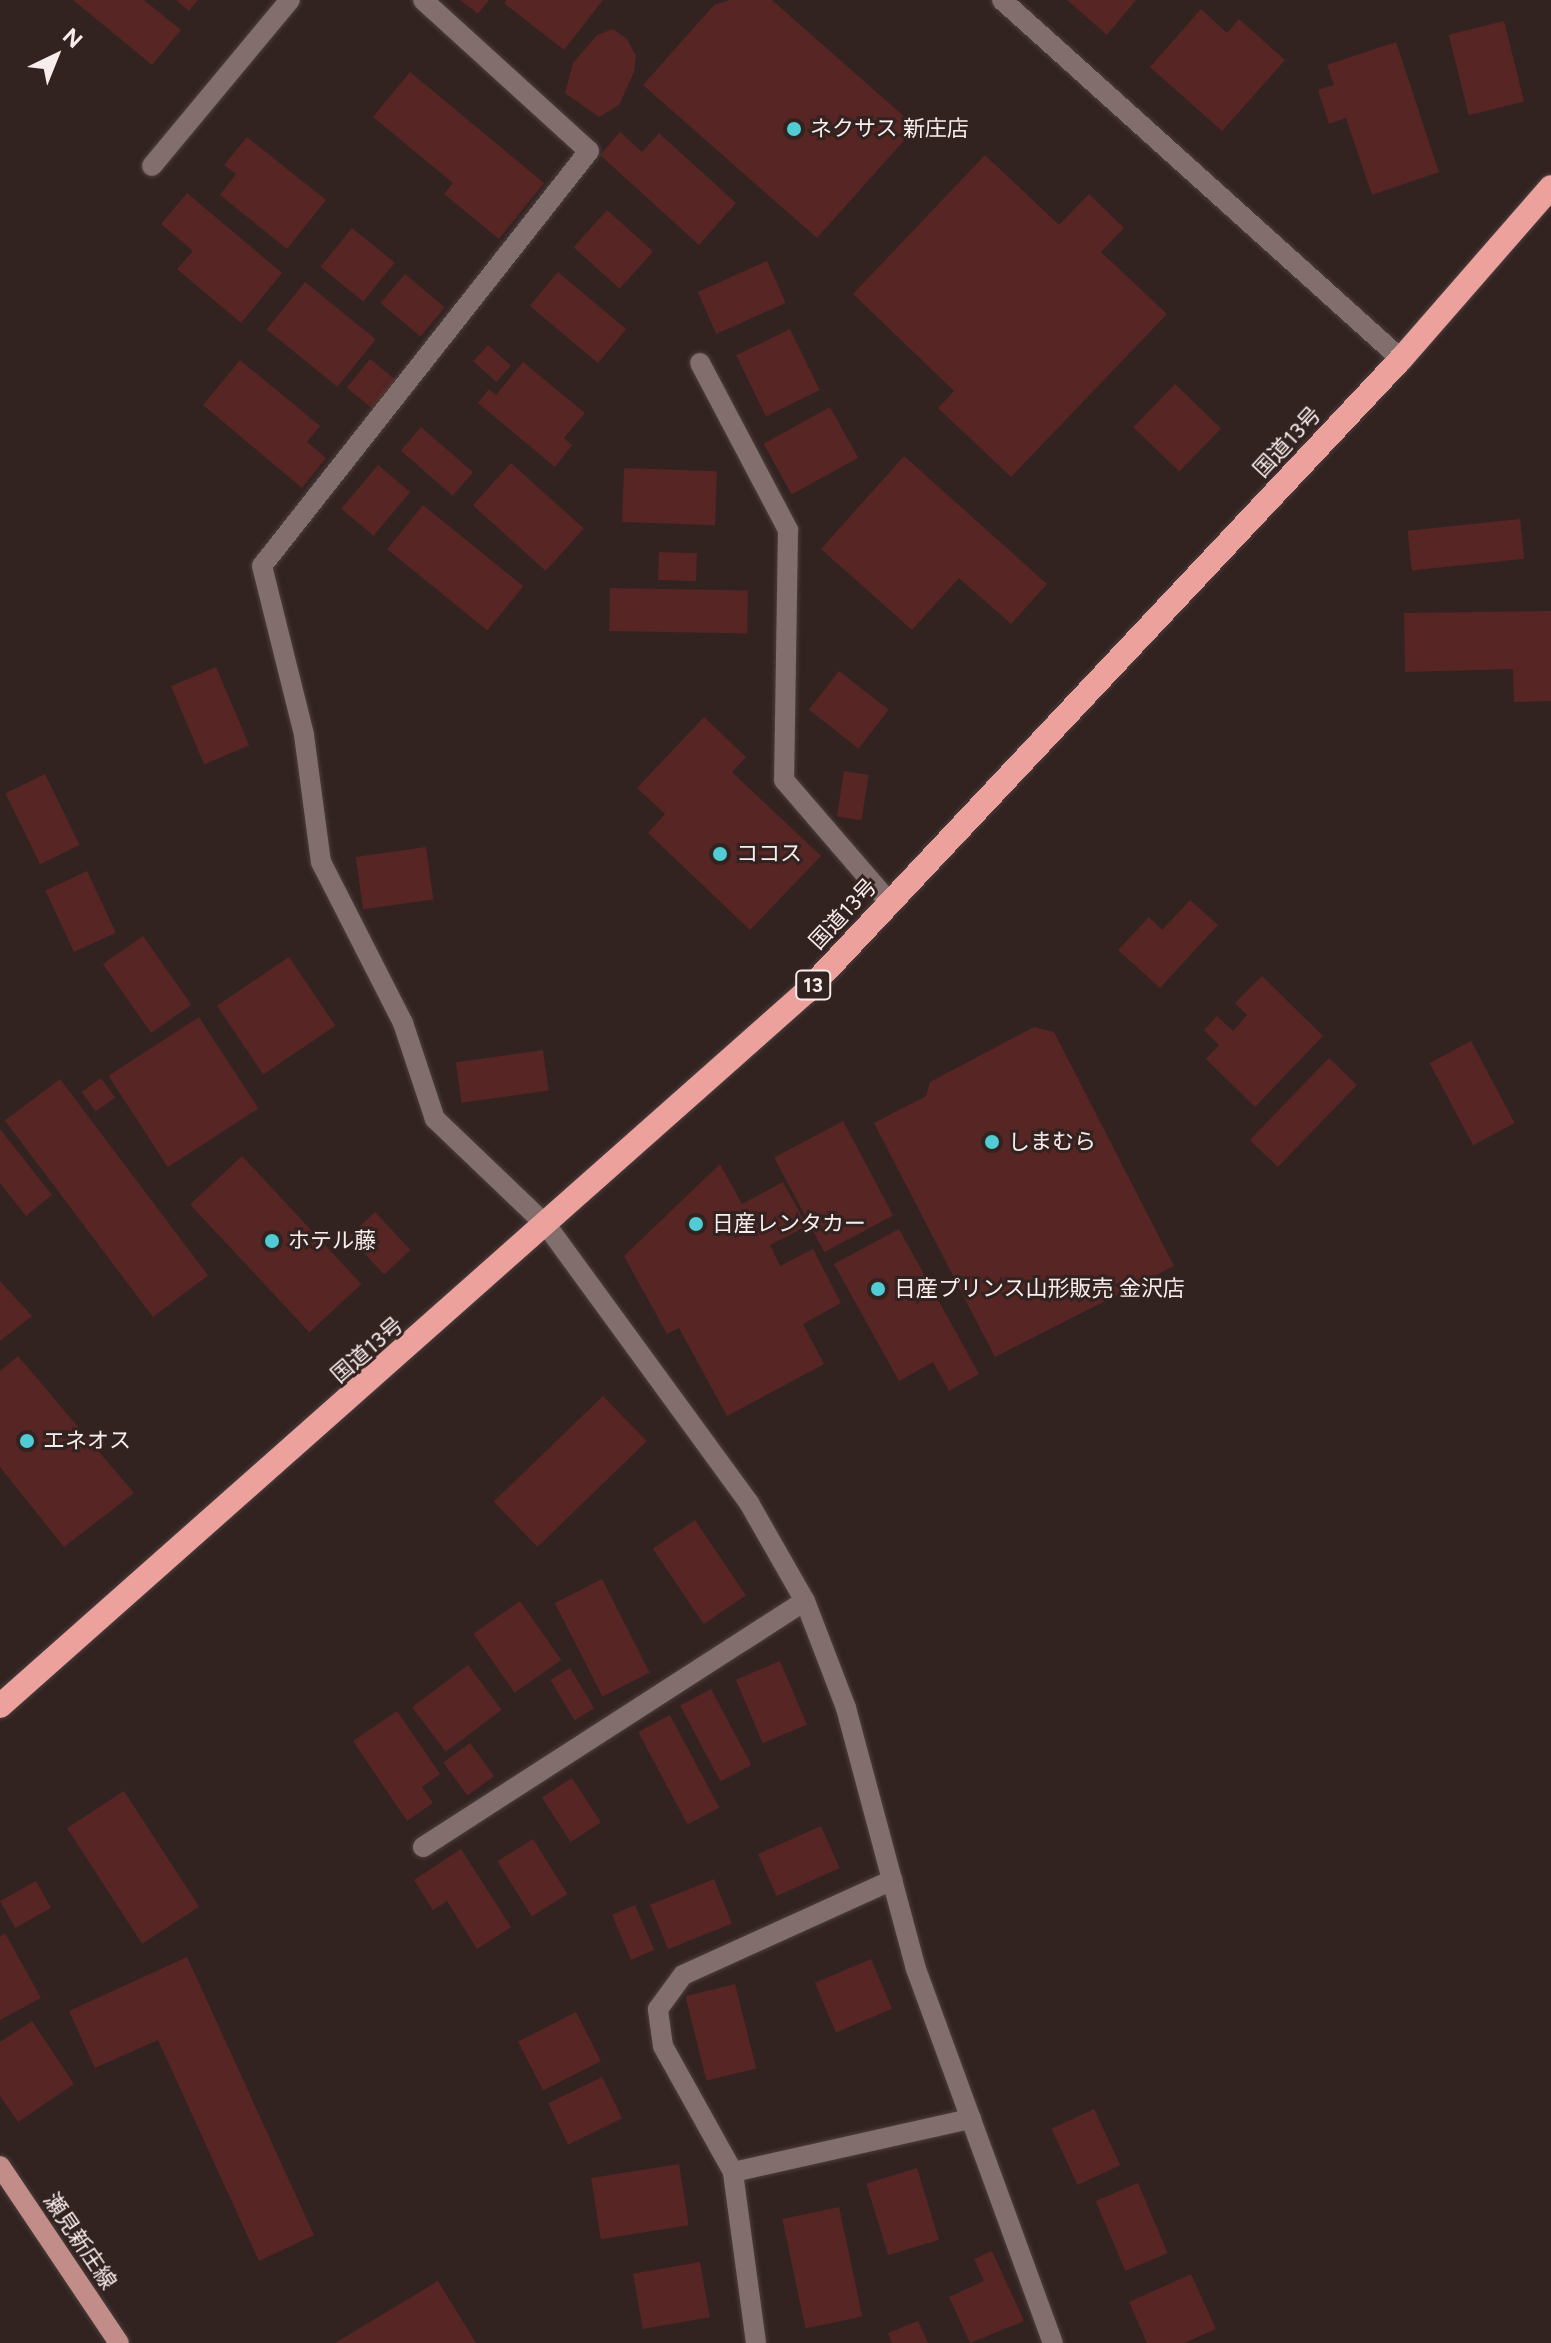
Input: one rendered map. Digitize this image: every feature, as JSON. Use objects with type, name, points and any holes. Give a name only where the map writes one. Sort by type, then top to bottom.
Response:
[{"type":"highway","name":"国道13号","points":[[0,1706],[547,1226],[807,991],[1401,359],[1551,187]]},
{"type":"main road","name":"瀬見新庄線","points":[[0,2166],[119,2343]]},
{"type":"street","points":[[152,166],[290,0]]},
{"type":"street","points":[[423,0],[589,151],[262,566],[304,735],[321,862],[403,1023],[435,1119],[547,1226],[749,1503],[805,1601],[846,1708],[916,1969],[1053,2343]]},
{"type":"street","points":[[1002,0],[1401,359]]},
{"type":"street","points":[[700,363],[788,530],[784,780],[889,902]]},
{"type":"street","points":[[423,1847],[805,1601]]},
{"type":"street","points":[[756,2343],[733,2172],[663,2046],[658,2009],[683,1975],[892,1880]]},
{"type":"street","points":[[733,2172],[971,2119]]},
{"type":"building","points":[[73,0],[144,0],[181,30],[152,65]]},
{"type":"building","points":[[176,0],[198,0],[189,11]]},
{"type":"building","points":[[460,0],[489,0],[478,14]]},
{"type":"building","points":[[506,0],[603,0],[564,50],[504,3]]},
{"type":"building","points":[[730,0],[772,0],[916,127],[817,238],[643,85],[714,5]]},
{"type":"building","points":[[1067,0],[1136,0],[1107,35]]},
{"type":"building","points":[[1201,9],[1227,33],[1239,19],[1285,60],[1222,131],[1150,67]]},
{"type":"building","points":[[1504,21],[1524,102],[1469,115],[1449,35]]},
{"type":"building","points":[[613,29],[627,39],[636,56],[634,72],[619,105],[599,117],[565,93],[573,63],[597,35]]},
{"type":"building","points":[[1396,42],[1439,172],[1372,195],[1346,118],[1329,124],[1318,90],[1334,85],[1327,65]]},
{"type":"building","points":[[410,72],[544,183],[499,239],[444,194],[453,183],[373,117]]},
{"type":"building","points":[[620,132],[642,152],[659,133],[736,203],[699,245],[600,155]]},
{"type":"building","points":[[247,137],[326,200],[287,249],[220,195],[236,174],[224,165]]},
{"type":"building","points":[[985,155],[1059,225],[1089,194],[1124,228],[1101,252],[1167,314],[1011,477],[938,408],[954,391],[853,294]]},
{"type":"building","points":[[187,193],[282,273],[241,323],[177,269],[193,251],[161,224]]},
{"type":"building","points":[[607,210],[653,251],[620,289],[574,247]]},
{"type":"building","points":[[352,228],[395,263],[363,301],[321,267]]},
{"type":"building","points":[[767,261],[786,303],[716,334],[698,292]]},
{"type":"building","points":[[558,272],[626,329],[598,363],[530,306]]},
{"type":"building","points":[[405,274],[445,307],[420,337],[381,303]]},
{"type":"building","points":[[305,282],[376,339],[337,387],[267,329]]},
{"type":"building","points":[[790,329],[820,390],[766,416],[736,355]]},
{"type":"building","points":[[488,345],[511,366],[496,382],[473,361]]},
{"type":"building","points":[[370,359],[396,380],[372,409],[347,388]]},
{"type":"building","points":[[240,360],[320,426],[307,442],[326,458],[302,488],[203,405]]},
{"type":"building","points":[[523,362],[585,413],[564,438],[572,445],[555,467],[478,403],[489,389],[496,395]]},
{"type":"building","points":[[1175,384],[1221,428],[1179,472],[1133,427]]},
{"type":"building","points":[[830,407],[858,458],[792,495],[764,444]]},
{"type":"building","points":[[421,427],[473,472],[453,496],[401,450]]},
{"type":"building","points":[[904,456],[1047,584],[1011,624],[959,578],[912,630],[821,549]]},
{"type":"building","points":[[511,463],[584,529],[546,571],[473,505]]},
{"type":"building","points":[[378,465],[410,492],[374,536],[341,509]]},
{"type":"building","points":[[624,468],[717,471],[715,525],[622,522]]},
{"type":"building","points":[[423,505],[523,586],[487,630],[387,549]]},
{"type":"building","points":[[1520,519],[1524,559],[1412,571],[1408,531]]},
{"type":"building","points":[[659,552],[697,553],[696,581],[658,580]]},
{"type":"building","points":[[610,588],[748,590],[747,633],[609,631]]},
{"type":"building","points":[[1551,611],[1551,701],[1514,702],[1513,669],[1405,672],[1404,613]]},
{"type":"building","points":[[216,667],[249,745],[204,764],[171,686]]},
{"type":"building","points":[[839,671],[889,710],[858,748],[809,710]]},
{"type":"building","points":[[704,717],[746,757],[732,772],[821,856],[750,930],[648,833],[665,814],[637,788]]},
{"type":"building","points":[[844,771],[869,775],[861,820],[837,816]]},
{"type":"building","points":[[45,774],[80,845],[40,864],[5,793]]},
{"type":"building","points":[[426,847],[433,899],[363,909],[356,857]]},
{"type":"building","points":[[87,871],[116,933],[74,952],[45,890]]},
{"type":"building","points":[[1190,900],[1218,925],[1160,988],[1118,950],[1149,917],[1162,930]]},
{"type":"building","points":[[143,936],[191,1005],[151,1033],[103,964]]},
{"type":"building","points":[[289,957],[335,1026],[263,1074],[217,1006]]},
{"type":"building","points":[[1262,976],[1323,1036],[1255,1107],[1206,1059],[1219,1045],[1204,1030],[1217,1016],[1233,1031],[1247,1015],[1235,1003]]},
{"type":"building","points":[[199,1017],[258,1108],[168,1167],[108,1076]]},
{"type":"building","points":[[1034,1027],[1054,1032],[1174,1266],[995,1357],[874,1123],[926,1096],[930,1082]]},
{"type":"building","points":[[1471,1041],[1515,1123],[1473,1145],[1430,1063]]},
{"type":"building","points":[[543,1050],[549,1091],[462,1103],[456,1062]]},
{"type":"building","points":[[1329,1058],[1357,1085],[1278,1167],[1250,1140]]},
{"type":"building","points":[[101,1078],[115,1097],[96,1112],[82,1092]]},
{"type":"building","points":[[60,1079],[208,1275],[153,1317],[5,1121]]},
{"type":"building","points":[[843,1121],[893,1215],[824,1252],[774,1158]]},
{"type":"building","points":[[0,1129],[52,1195],[26,1216],[0,1183]]},
{"type":"building","points":[[242,1156],[361,1284],[309,1332],[190,1204]]},
{"type":"building","points":[[720,1164],[742,1204],[783,1182],[807,1226],[770,1245],[780,1266],[813,1249],[841,1303],[803,1324],[824,1364],[727,1416],[679,1328],[667,1334],[624,1256]]},
{"type":"building","points":[[375,1212],[410,1250],[384,1275],[349,1237]]},
{"type":"building","points":[[899,1229],[979,1374],[949,1391],[933,1362],[899,1381],[834,1264]]},
{"type":"building","points":[[0,1281],[32,1316],[0,1341]]},
{"type":"building","points":[[18,1356],[134,1493],[64,1547],[0,1467],[0,1371]]},
{"type":"building","points":[[603,1396],[647,1441],[537,1547],[494,1502]]},
{"type":"building","points":[[695,1520],[746,1595],[704,1624],[653,1549]]},
{"type":"building","points":[[602,1579],[650,1673],[602,1697],[555,1603]]},
{"type":"building","points":[[520,1601],[561,1660],[515,1693],[473,1634]]},
{"type":"building","points":[[780,1661],[807,1725],[763,1743],[736,1680]]},
{"type":"building","points":[[468,1665],[502,1710],[446,1752],[412,1707]]},
{"type":"building","points":[[570,1668],[594,1708],[574,1720],[550,1680]]},
{"type":"building","points":[[711,1689],[751,1765],[720,1781],[680,1705]]},
{"type":"building","points":[[397,1711],[440,1774],[422,1787],[433,1803],[407,1821],[353,1741]]},
{"type":"building","points":[[670,1715],[719,1808],[688,1825],[638,1732]]},
{"type":"building","points":[[470,1743],[494,1776],[467,1796],[443,1762]]},
{"type":"building","points":[[572,1778],[601,1822],[571,1842],[542,1798]]},
{"type":"building","points":[[124,1791],[199,1907],[142,1944],[67,1828]]},
{"type":"building","points":[[821,1826],[840,1868],[777,1896],[758,1854]]},
{"type":"building","points":[[533,1839],[567,1894],[532,1916],[497,1861]]},
{"type":"building","points":[[461,1849],[511,1927],[477,1949],[447,1901],[433,1910],[414,1880]]},
{"type":"building","points":[[714,1879],[732,1924],[668,1949],[650,1905]]},
{"type":"building","points":[[36,1881],[51,1908],[15,1928],[0,1901]]},
{"type":"building","points":[[635,1905],[654,1950],[631,1960],[612,1915]]},
{"type":"building","points":[[5,1933],[41,1998],[0,2020],[0,1936]]},
{"type":"building","points":[[187,1957],[314,2235],[259,2261],[158,2040],[95,2068],[69,2011]]},
{"type":"building","points":[[871,1959],[892,2009],[836,2033],[815,1983]]},
{"type":"building","points":[[735,1984],[756,2068],[707,2081],[686,1996]]},
{"type":"building","points":[[576,2012],[601,2061],[543,2091],[518,2042]]},
{"type":"building","points":[[32,2021],[74,2084],[18,2122],[0,2096],[0,2042]]},
{"type":"building","points":[[602,2077],[622,2118],[568,2145],[548,2103]]},
{"type":"building","points":[[1094,2109],[1120,2165],[1078,2185],[1051,2129]]},
{"type":"building","points":[[679,2164],[689,2225],[601,2239],[591,2178]]},
{"type":"building","points":[[917,2168],[939,2240],[888,2255],[866,2183]]},
{"type":"building","points":[[1138,2183],[1168,2253],[1125,2271],[1096,2201]]},
{"type":"building","points":[[839,2207],[862,2317],[806,2329],[782,2219]]},
{"type":"building","points":[[992,2251],[1024,2321],[970,2343],[949,2297],[984,2281],[974,2259]]},
{"type":"building","points":[[700,2262],[710,2317],[643,2329],[633,2274]]},
{"type":"building","points":[[1191,2274],[1216,2329],[1184,2343],[1147,2343],[1129,2302]]},
{"type":"building","points":[[438,2281],[476,2343],[335,2343]]},
{"type":"building","points":[[918,2321],[928,2343],[892,2343],[888,2333]]},
{"type":"place","name":"ネクサス 新庄店","points":[[794,129]]},
{"type":"place","name":"ココス","points":[[720,854]]},
{"type":"place","name":"しまむら","points":[[992,1142]]},
{"type":"place","name":"日産レンタカー","points":[[696,1224]]},
{"type":"place","name":"ホテル藤","points":[[272,1241]]},
{"type":"place","name":"日産プリンス山形販売 金沢店","points":[[878,1289]]},
{"type":"place","name":"エネオス","points":[[27,1441]]}]
